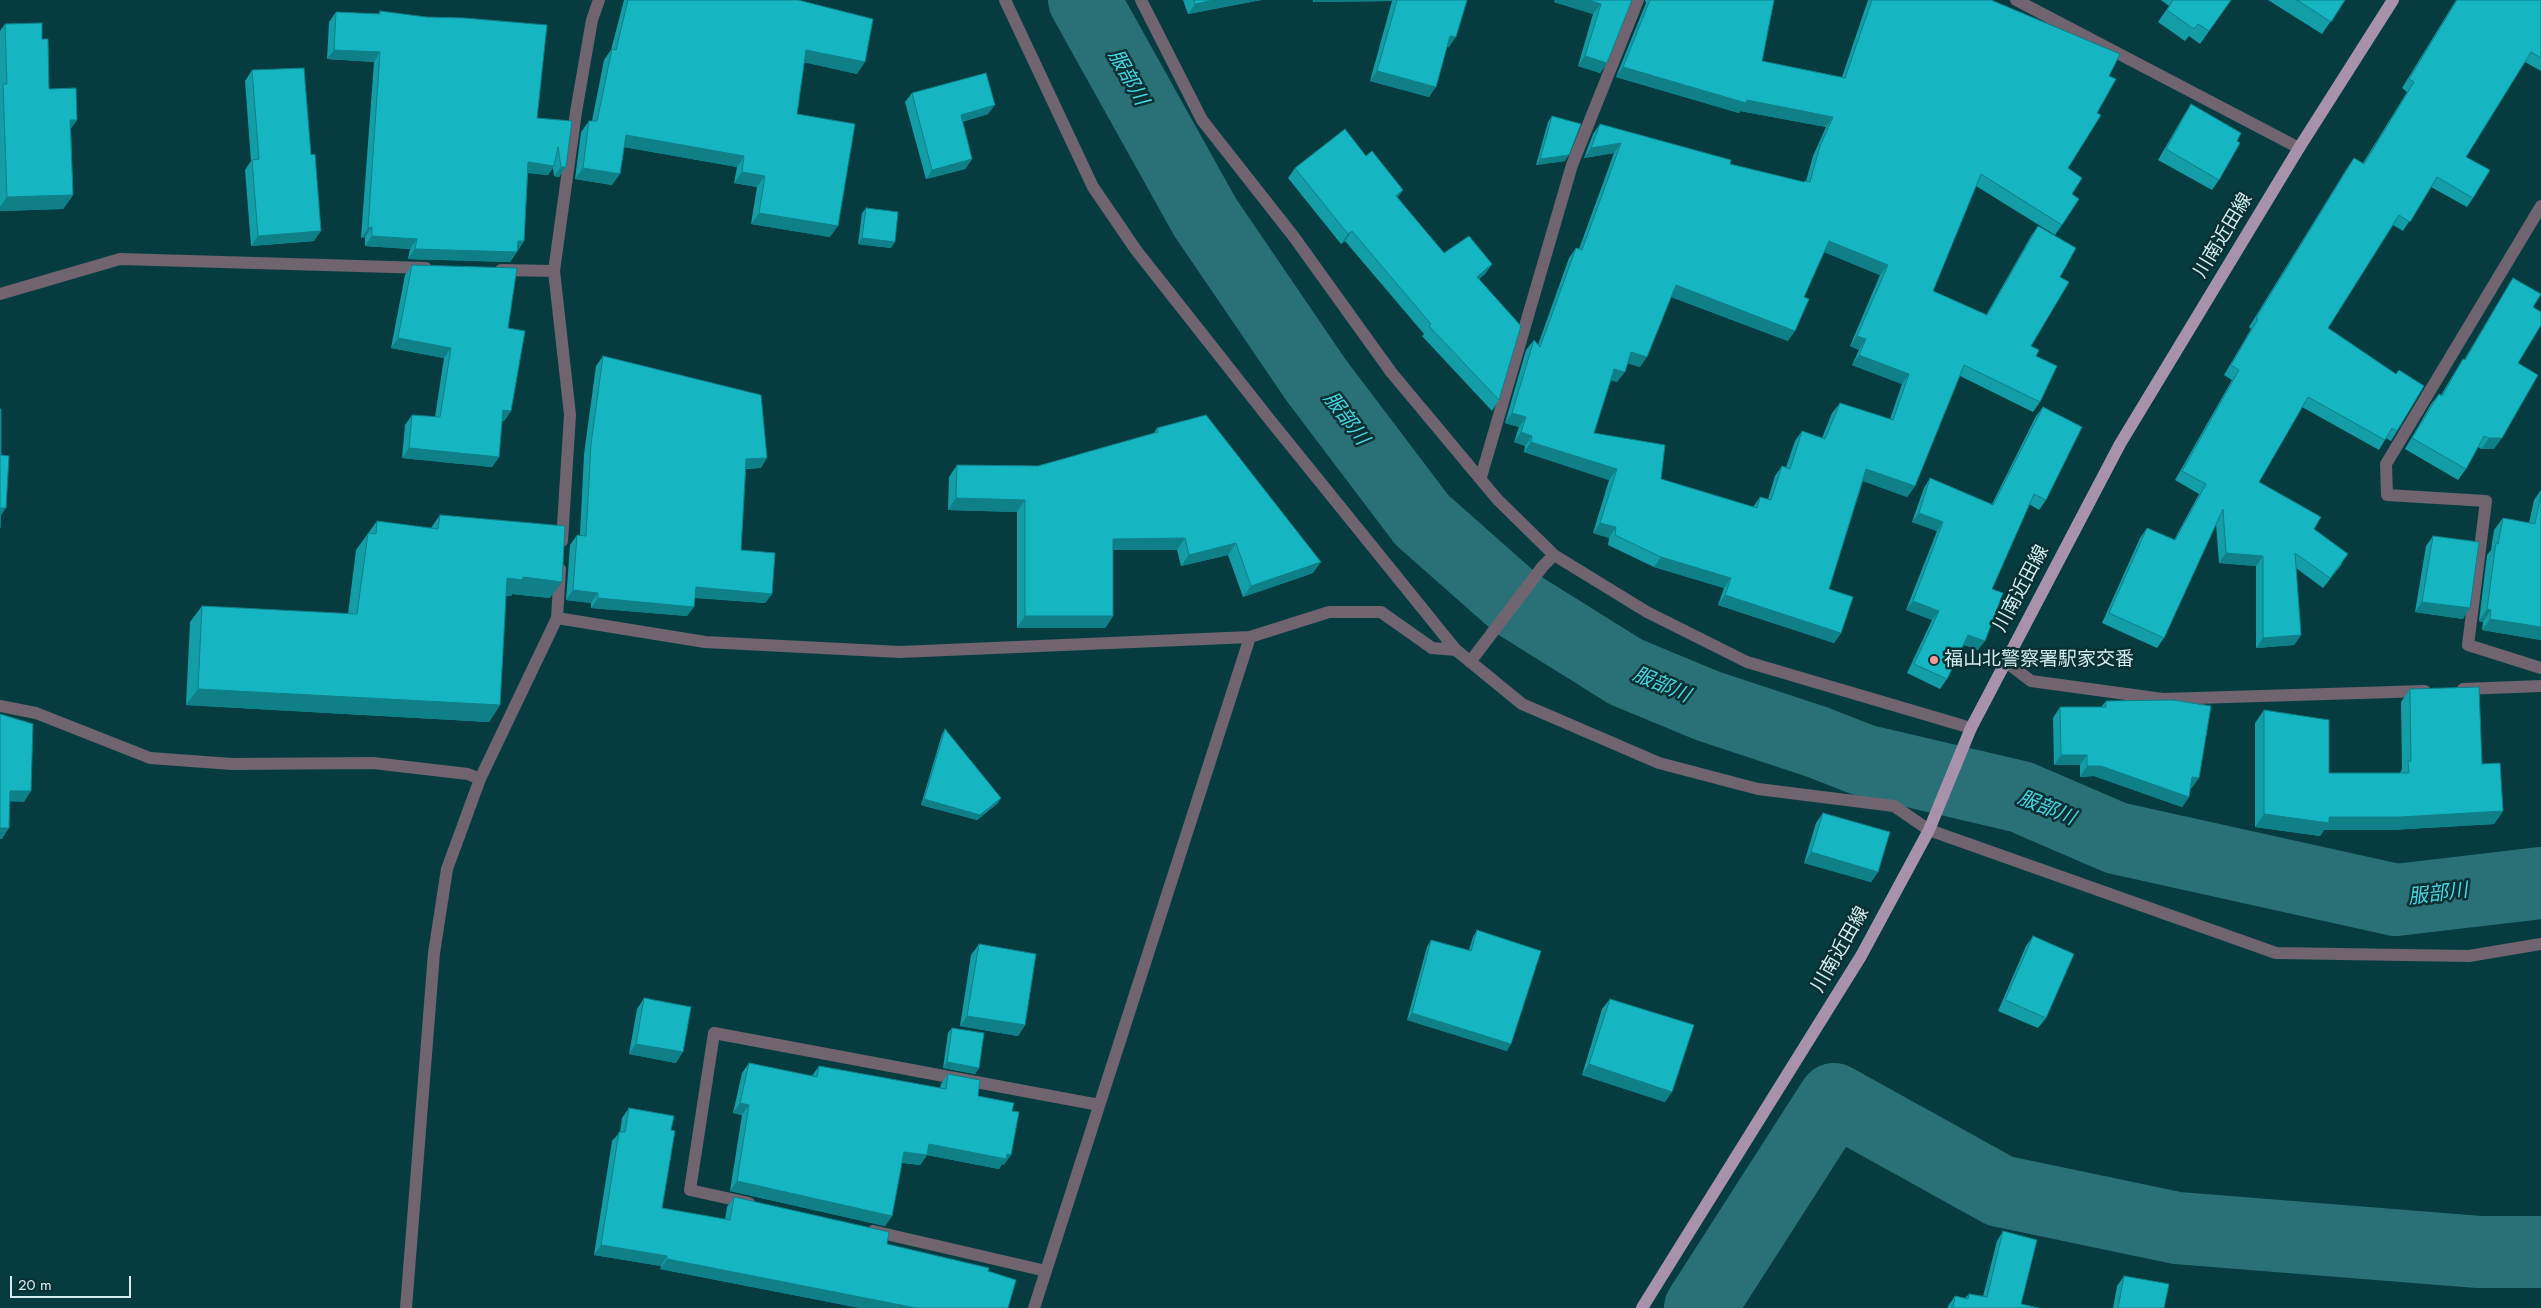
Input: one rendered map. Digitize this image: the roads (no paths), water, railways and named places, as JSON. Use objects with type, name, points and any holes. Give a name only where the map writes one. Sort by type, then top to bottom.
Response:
[{"type":"main road","name":"川南近田線","points":[[1642,1308],[1861,956],[1929,830],[1971,728],[2120,444],[2299,148],[2393,0]]},
{"type":"street","points":[[406,1308],[434,953],[447,869],[480,779],[557,618],[570,415],[554,272],[576,112],[592,20],[600,0]]},
{"type":"street","points":[[1004,0],[1093,187],[1136,250],[1264,413],[1456,650],[1522,704],[1660,763],[1758,789],[1894,806],[1929,830],[2276,953],[2469,956],[2541,944]]},
{"type":"street","points":[[1141,0],[1202,120],[1294,237],[1391,372],[1498,498],[1554,555],[1647,612],[1747,662],[1971,728]]},
{"type":"street","points":[[1481,477],[1572,165],[1638,0]]},
{"type":"street","points":[[2016,0],[2299,148]]},
{"type":"street","points":[[2541,206],[2386,464],[2386,495],[2486,501],[2468,645],[2541,668]]},
{"type":"street","points":[[0,294],[120,259],[435,268]]},
{"type":"street","points":[[485,270],[554,272]]},
{"type":"street","points":[[1470,662],[1543,566],[1554,555]]},
{"type":"street","points":[[557,618],[705,642],[900,652],[1250,636],[1329,612],[1381,612],[1432,648],[1456,650]]},
{"type":"street","points":[[1034,1308],[1250,636]]},
{"type":"street","points":[[2005,661],[2031,680],[2163,698],[2541,686]]},
{"type":"street","points":[[0,706],[36,713],[150,758],[232,764],[373,763],[468,774],[480,779]]},
{"type":"street","points":[[757,1205],[690,1190],[714,1033],[1099,1105]]},
{"type":"street","points":[[863,1229],[1046,1271]]},
{"type":"waterway","name":"服部川","points":[[1084,0],[1205,217],[1316,380],[1422,520],[1517,604],[1626,672],[1708,706],[1817,742],[1863,760],[2021,797],[2116,838],[2396,900],[2541,883]]},
{"type":"waterway","points":[[1700,1308],[1834,1099],[2000,1191],[2177,1228],[2479,1252],[2541,1252]]},
{"type":"place","name":"福山北警察署駅家交番","points":[[1934,660]]}]
